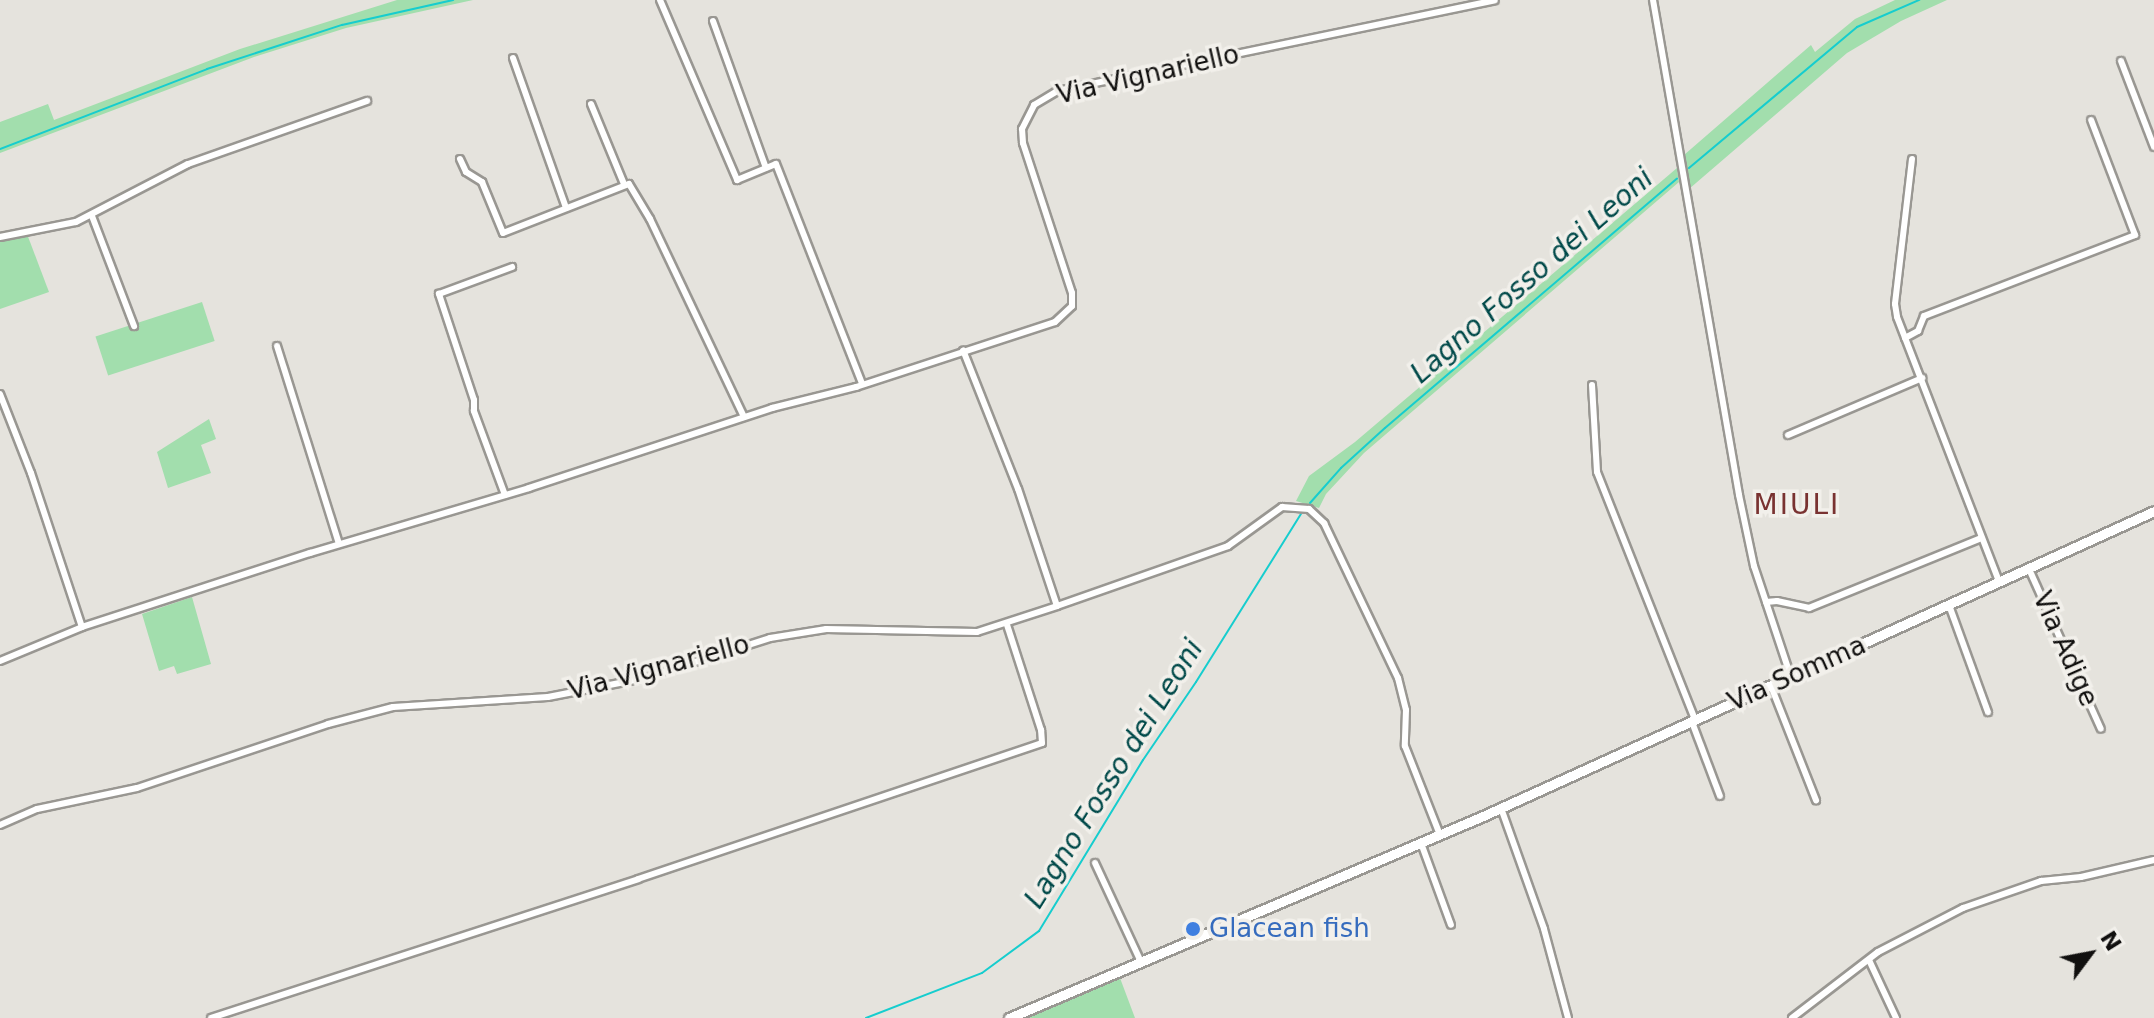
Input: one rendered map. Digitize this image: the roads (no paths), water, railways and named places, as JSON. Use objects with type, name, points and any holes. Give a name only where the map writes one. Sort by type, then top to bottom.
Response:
[{"type":"street","points":[[660,0],[737,180],[776,164],[862,384]]},
{"type":"street","name":"Via Vignariello","points":[[0,661],[82,627],[339,544],[1055,322],[1072,306],[1072,293],[1023,143],[1022,129],[1034,105],[1057,91],[1495,0]]},
{"type":"street","points":[[1653,0],[1714,364],[1754,566],[1791,677]]},
{"type":"street","points":[[713,21],[766,168]]},
{"type":"street","points":[[513,58],[566,208]]},
{"type":"street","points":[[2121,61],[2154,147]]},
{"type":"street","points":[[0,237],[61,227],[92,216],[188,164],[367,101]]},
{"type":"street","points":[[591,104],[624,184]]},
{"type":"street","points":[[1905,338],[1918,331],[1924,316],[2135,235],[2091,120]]},
{"type":"street","points":[[460,159],[466,172],[482,182],[503,233],[629,184],[650,219],[744,417]]},
{"type":"street","points":[[1912,159],[1895,304],[1905,338],[1999,582]]},
{"type":"street","points":[[92,216],[134,326]]},
{"type":"street","points":[[505,495],[474,411],[474,400],[439,294],[512,267]]},
{"type":"street","points":[[277,346],[339,544]]},
{"type":"street","points":[[963,350],[1018,489],[1057,606]]},
{"type":"street","points":[[1788,435],[1922,378]]},
{"type":"street","points":[[1592,385],[1595,464],[1720,796]]},
{"type":"street","points":[[0,394],[31,473],[82,627]]},
{"type":"street","name":"Via Vignariello","points":[[0,825],[37,809],[144,786],[328,724],[393,707],[583,692],[645,678],[770,638],[826,629],[957,633],[1007,625],[1228,546],[1246,536],[1275,511],[1300,506],[1309,509],[1324,523],[1391,665],[1405,699],[1405,746],[1440,835]]},
{"type":"street","name":"Via Somma","points":[[1009,1018],[1440,835],[2153,515]]},
{"type":"street","points":[[1766,602],[1809,608],[1981,538]]},
{"type":"street","name":"Via Adige","points":[[2029,569],[2101,729]]},
{"type":"street","points":[[1949,605],[1988,712]]},
{"type":"street","points":[[211,1018],[405,957],[1042,743],[1041,730],[1007,625]]},
{"type":"street","points":[[1771,686],[1816,800]]},
{"type":"street","points":[[1501,808],[1544,929],[1568,1018]]},
{"type":"street","points":[[1421,843],[1451,925]]},
{"type":"street","points":[[1792,1018],[1869,960],[1929,924],[2008,891],[2041,881],[2081,877],[2154,860]]},
{"type":"street","points":[[1095,863],[1141,962]]},
{"type":"street","points":[[1869,960],[1896,1018]]},
{"type":"waterway","points":[[0,149],[207,69],[342,25],[453,0]]},
{"type":"waterway","name":"Lagno Fosso dei Leoni","points":[[1689,168],[1857,27],[1919,0]]},
{"type":"waterway","name":"Lagno Fosso dei Leoni","points":[[1310,503],[1341,468],[1385,428],[1677,179]]},
{"type":"waterway","name":"Lagno Fosso dei Leoni","points":[[866,1018],[982,973],[1039,931],[1143,760],[1196,682],[1301,514]]},
{"type":"place","name":"Glacean fish","points":[[1193,929]]},
{"type":"district","name":"MIULI","points":[[1797,505]]}]
